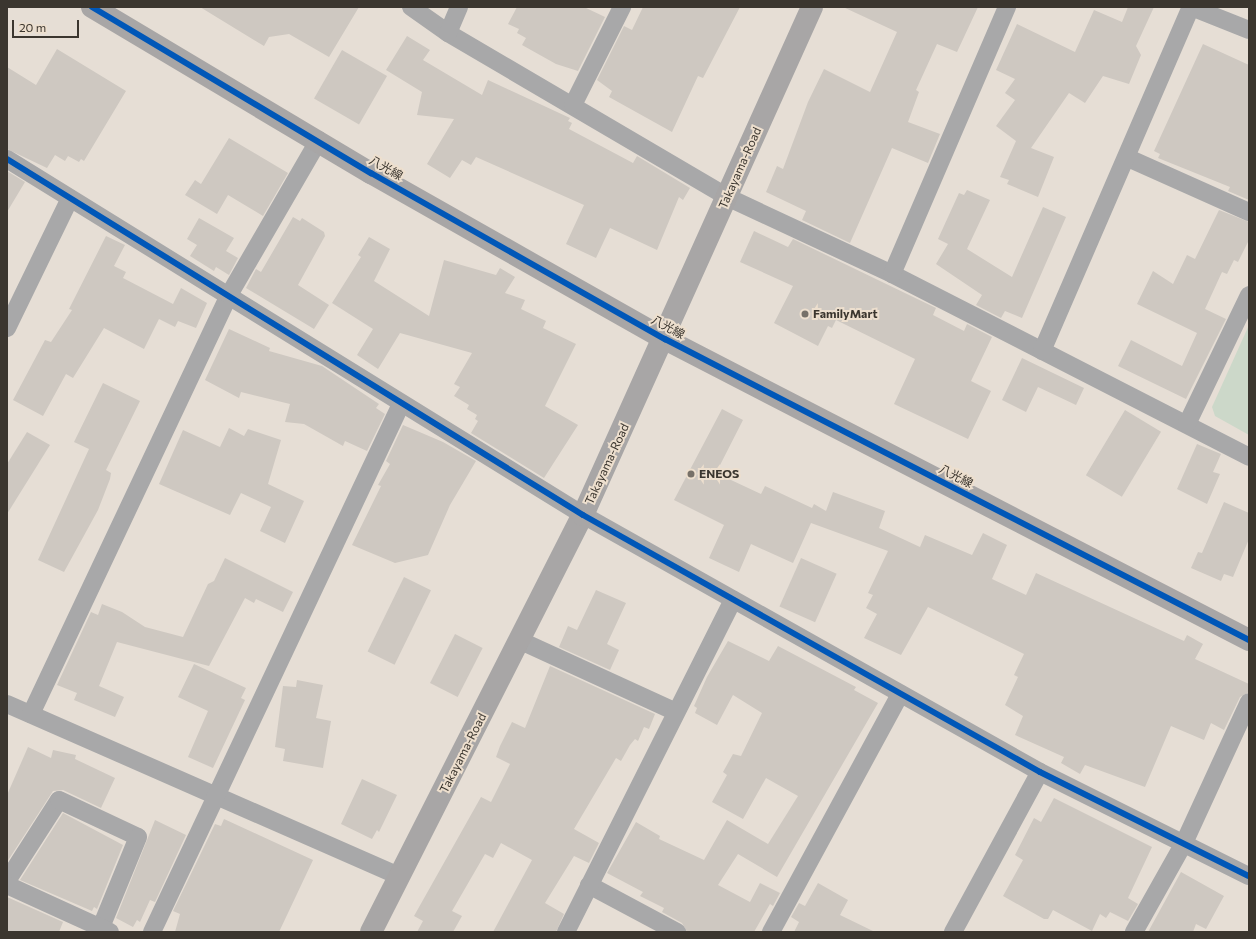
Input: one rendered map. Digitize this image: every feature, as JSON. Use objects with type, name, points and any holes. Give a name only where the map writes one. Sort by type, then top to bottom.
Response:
[{"type":"street","name":"八光線","points":[[92,7],[319,140],[665,339],[1249,640]]},
{"type":"street","points":[[411,7],[448,33],[727,197],[892,274],[1249,457]]},
{"type":"street","points":[[448,33],[460,7]]},
{"type":"street","points":[[573,106],[622,7]]},
{"type":"street","name":"Takayama-Road","points":[[371,932],[521,641],[583,515],[665,339],[812,7]]},
{"type":"street","points":[[892,274],[1007,7]]},
{"type":"street","points":[[1042,351],[1128,158],[1191,7],[1249,30]]},
{"type":"street","points":[[31,714],[229,295],[319,140]]},
{"type":"street","points":[[7,158],[229,295],[401,404],[583,515],[1040,772],[1249,876]]},
{"type":"street","points":[[1128,158],[1249,212]]},
{"type":"street","points":[[7,328],[70,198]]},
{"type":"street","points":[[1187,424],[1249,295]]},
{"type":"street","points":[[152,932],[401,404]]},
{"type":"street","points":[[566,932],[732,600]]},
{"type":"street","points":[[521,641],[676,712]]},
{"type":"street","points":[[771,932],[900,694]]},
{"type":"street","points":[[1134,932],[1184,843],[1249,702]]},
{"type":"street","points":[[7,704],[399,876]]},
{"type":"street","points":[[953,932],[1040,772]]},
{"type":"street","points":[[7,881],[58,800],[138,837],[106,930],[7,885]]},
{"type":"street","points":[[589,885],[677,932]]},
{"type":"green space","points":[[1249,325],[1249,435],[1215,416],[1212,407]]},
{"type":"building","points":[[200,7],[359,7],[329,57],[289,34],[269,37],[264,46]]},
{"type":"building","points":[[517,7],[584,7],[605,17],[578,71],[556,64],[522,45],[526,38],[517,33],[519,29],[508,24]]},
{"type":"building","points":[[643,7],[740,7],[703,78],[698,76],[672,132],[609,97],[612,91],[597,80],[624,26],[632,30]]},
{"type":"building","points":[[843,7],[978,7],[957,52],[937,44],[916,90],[919,92],[908,122],[940,134],[928,163],[892,148],[850,243],[802,220],[806,211],[766,192],[777,166],[783,169],[808,102],[824,69],[870,92],[897,32]]},
{"type":"building","points":[[1128,7],[1154,7],[1136,46],[1141,55],[1129,84],[1103,76],[1085,103],[1069,93],[1031,148],[1054,157],[1038,197],[1007,184],[1009,180],[1000,177],[1016,141],[996,126],[1015,100],[1005,93],[1015,79],[996,70],[1017,24],[1075,52],[1094,10],[1122,22]]},
{"type":"building","points":[[407,36],[430,50],[423,60],[482,95],[488,80],[570,118],[568,121],[572,123],[569,129],[633,163],[637,156],[690,188],[683,200],[679,197],[657,250],[610,228],[596,258],[566,244],[584,205],[476,157],[471,165],[462,160],[450,178],[427,164],[454,119],[417,115],[422,92],[386,70]]},
{"type":"building","points":[[1203,44],[1249,65],[1249,200],[1228,191],[1230,187],[1158,158],[1160,154],[1154,151]]},
{"type":"building","points":[[57,49],[126,91],[84,161],[81,159],[79,162],[68,156],[65,161],[55,155],[47,168],[7,149],[7,67],[36,85]]},
{"type":"building","points":[[342,50],[387,76],[359,124],[314,98]]},
{"type":"building","points":[[229,138],[288,173],[263,216],[228,195],[217,214],[185,195],[195,180],[201,184]]},
{"type":"building","points":[[7,171],[25,182],[7,212]]},
{"type":"building","points":[[967,190],[990,200],[967,249],[1012,277],[1043,207],[1066,217],[1022,318],[1005,311],[1001,318],[976,305],[982,295],[936,264],[948,244],[938,239],[959,193],[964,195]]},
{"type":"building","points":[[1219,210],[1249,222],[1249,240],[1238,262],[1234,260],[1227,274],[1222,272],[1205,309],[1226,319],[1186,399],[1118,366],[1131,340],[1182,366],[1197,333],[1137,304],[1153,271],[1173,284],[1187,255],[1195,259]]},
{"type":"building","points":[[293,217],[300,221],[302,218],[324,232],[325,236],[298,285],[329,305],[314,329],[246,288],[256,269],[261,272]]},
{"type":"building","points":[[199,218],[234,238],[226,251],[238,258],[229,275],[216,267],[214,271],[190,256],[197,245],[187,239]]},
{"type":"building","points":[[754,231],[788,247],[793,239],[936,308],[933,315],[964,331],[967,324],[992,337],[971,381],[991,391],[968,439],[894,404],[915,359],[836,320],[832,328],[828,326],[818,346],[774,323],[793,286],[740,262]]},
{"type":"building","points":[[106,236],[125,245],[114,266],[126,272],[123,278],[173,304],[181,288],[207,303],[196,328],[178,321],[175,327],[159,319],[144,349],[104,328],[73,378],[66,374],[43,416],[13,400],[45,340],[51,342],[72,310],[69,309]]},
{"type":"building","points":[[369,237],[390,249],[374,281],[429,316],[444,260],[496,275],[500,268],[515,277],[505,293],[525,300],[521,309],[546,321],[543,328],[576,344],[545,406],[578,425],[544,478],[471,433],[478,421],[475,419],[477,415],[467,409],[469,405],[454,396],[460,387],[454,384],[472,353],[400,333],[378,369],[357,355],[373,329],[332,303],[361,257],[358,255]]},
{"type":"building","points":[[229,329],[270,348],[269,351],[322,366],[379,404],[376,408],[385,414],[367,451],[345,441],[343,446],[304,424],[285,422],[290,404],[241,392],[239,398],[205,380]]},
{"type":"building","points":[[1022,358],[1084,388],[1076,405],[1038,387],[1026,412],[1002,400]]},
{"type":"building","points":[[103,383],[140,401],[106,470],[111,473],[110,479],[98,510],[64,572],[38,560],[89,449],[74,442]]},
{"type":"building","points":[[722,409],[743,420],[716,473],[761,494],[765,486],[812,508],[814,504],[826,511],[833,492],[885,511],[879,528],[920,547],[925,535],[972,555],[983,533],[1007,545],[992,579],[1026,595],[1036,573],[1184,641],[1187,635],[1203,644],[1195,659],[1249,684],[1249,692],[1240,697],[1224,730],[1211,723],[1204,740],[1171,726],[1145,787],[1085,765],[1080,774],[1061,763],[1064,757],[1015,735],[1023,716],[1005,705],[1018,677],[1014,675],[1024,654],[928,607],[901,655],[864,638],[877,614],[866,608],[873,595],[868,593],[888,551],[811,523],[793,563],[751,544],[739,572],[709,558],[724,525],[674,500]]},
{"type":"building","points":[[1125,410],[1161,432],[1122,497],[1086,475]]},
{"type":"building","points":[[403,425],[443,442],[476,461],[450,505],[428,555],[395,563],[352,545],[381,486],[378,485],[390,464],[386,461]]},
{"type":"building","points":[[229,428],[244,436],[248,429],[281,440],[268,484],[304,501],[285,543],[260,531],[271,507],[241,493],[230,515],[159,484],[183,430],[220,447]]},
{"type":"building","points":[[27,432],[50,445],[7,514],[7,464]]},
{"type":"building","points":[[1197,444],[1221,454],[1213,472],[1220,474],[1207,504],[1177,489]]},
{"type":"building","points":[[1224,502],[1249,513],[1249,539],[1233,577],[1224,574],[1221,581],[1191,568],[1198,552],[1202,553]]},
{"type":"building","points":[[225,558],[293,592],[283,612],[256,599],[254,603],[245,598],[209,666],[117,642],[99,686],[124,697],[115,717],[74,700],[77,693],[57,685],[91,612],[98,615],[102,604],[122,612],[145,627],[183,637],[208,584],[214,581]]},
{"type":"building","points":[[801,558],[837,574],[815,622],[779,606]]},
{"type":"building","points":[[404,577],[431,590],[395,665],[368,652]]},
{"type":"building","points":[[596,590],[626,603],[607,644],[619,650],[610,670],[559,647],[568,626],[577,630]]},
{"type":"building","points":[[455,634],[483,648],[458,697],[430,683]]},
{"type":"building","points":[[728,641],[769,661],[778,646],[856,687],[854,690],[878,703],[777,877],[738,854],[718,885],[750,902],[760,883],[780,893],[773,906],[770,904],[754,932],[687,932],[682,923],[662,912],[664,908],[640,896],[643,892],[607,873],[636,822],[660,836],[659,839],[704,860],[727,820],[768,844],[798,796],[766,778],[743,819],[712,802],[727,775],[723,772],[733,754],[741,756],[762,713],[733,695],[717,725],[695,713],[697,708],[694,706],[707,677]]},
{"type":"building","points":[[194,664],[246,688],[241,698],[245,700],[213,768],[188,757],[208,711],[178,697]]},
{"type":"building","points":[[550,666],[655,714],[649,729],[644,727],[638,741],[635,739],[621,761],[616,758],[574,829],[599,843],[589,863],[574,856],[545,903],[564,914],[556,932],[493,932],[532,860],[501,843],[493,858],[485,854],[452,911],[462,916],[453,932],[417,932],[423,921],[414,916],[481,797],[491,802],[510,764],[496,757],[500,746],[512,722],[525,728]]},
{"type":"building","points":[[297,680],[323,685],[316,718],[331,721],[323,768],[283,761],[285,749],[275,747],[283,686],[296,687]]},
{"type":"building","points":[[28,747],[51,758],[53,750],[76,755],[75,759],[115,778],[101,808],[63,790],[53,791],[7,862],[7,795]]},
{"type":"building","points":[[362,779],[397,795],[379,832],[377,830],[372,839],[341,824]]},
{"type":"building","points":[[1054,798],[1152,847],[1128,898],[1138,904],[1128,921],[1110,912],[1106,918],[1100,914],[1092,931],[1053,910],[1048,919],[1044,919],[1003,896],[1023,860],[1015,855],[1034,818],[1041,822]]},
{"type":"building","points":[[63,813],[123,845],[97,909],[94,907],[92,911],[20,880]]},
{"type":"building","points":[[224,819],[313,860],[279,932],[175,932],[180,914],[173,911],[215,824],[221,826]]},
{"type":"building","points":[[155,820],[186,835],[155,902],[150,900],[140,922],[137,920],[133,927],[116,918]]},
{"type":"building","points":[[1181,872],[1224,896],[1206,929],[1196,924],[1193,932],[1148,932]]},
{"type":"building","points":[[818,883],[848,900],[840,915],[875,932],[794,932],[799,922],[791,917],[799,903],[805,906]]},
{"type":"building","points":[[7,897],[63,922],[59,932],[7,932]]},
{"type":"cycle path","points":[[92,7],[371,173],[665,339],[1249,640]]},
{"type":"cycle path","points":[[7,159],[583,515],[1040,772],[1249,876]]},
{"type":"place","name":"FamilyMart","points":[[805,314]]},
{"type":"place","name":"ENEOS","points":[[691,474]]}]
